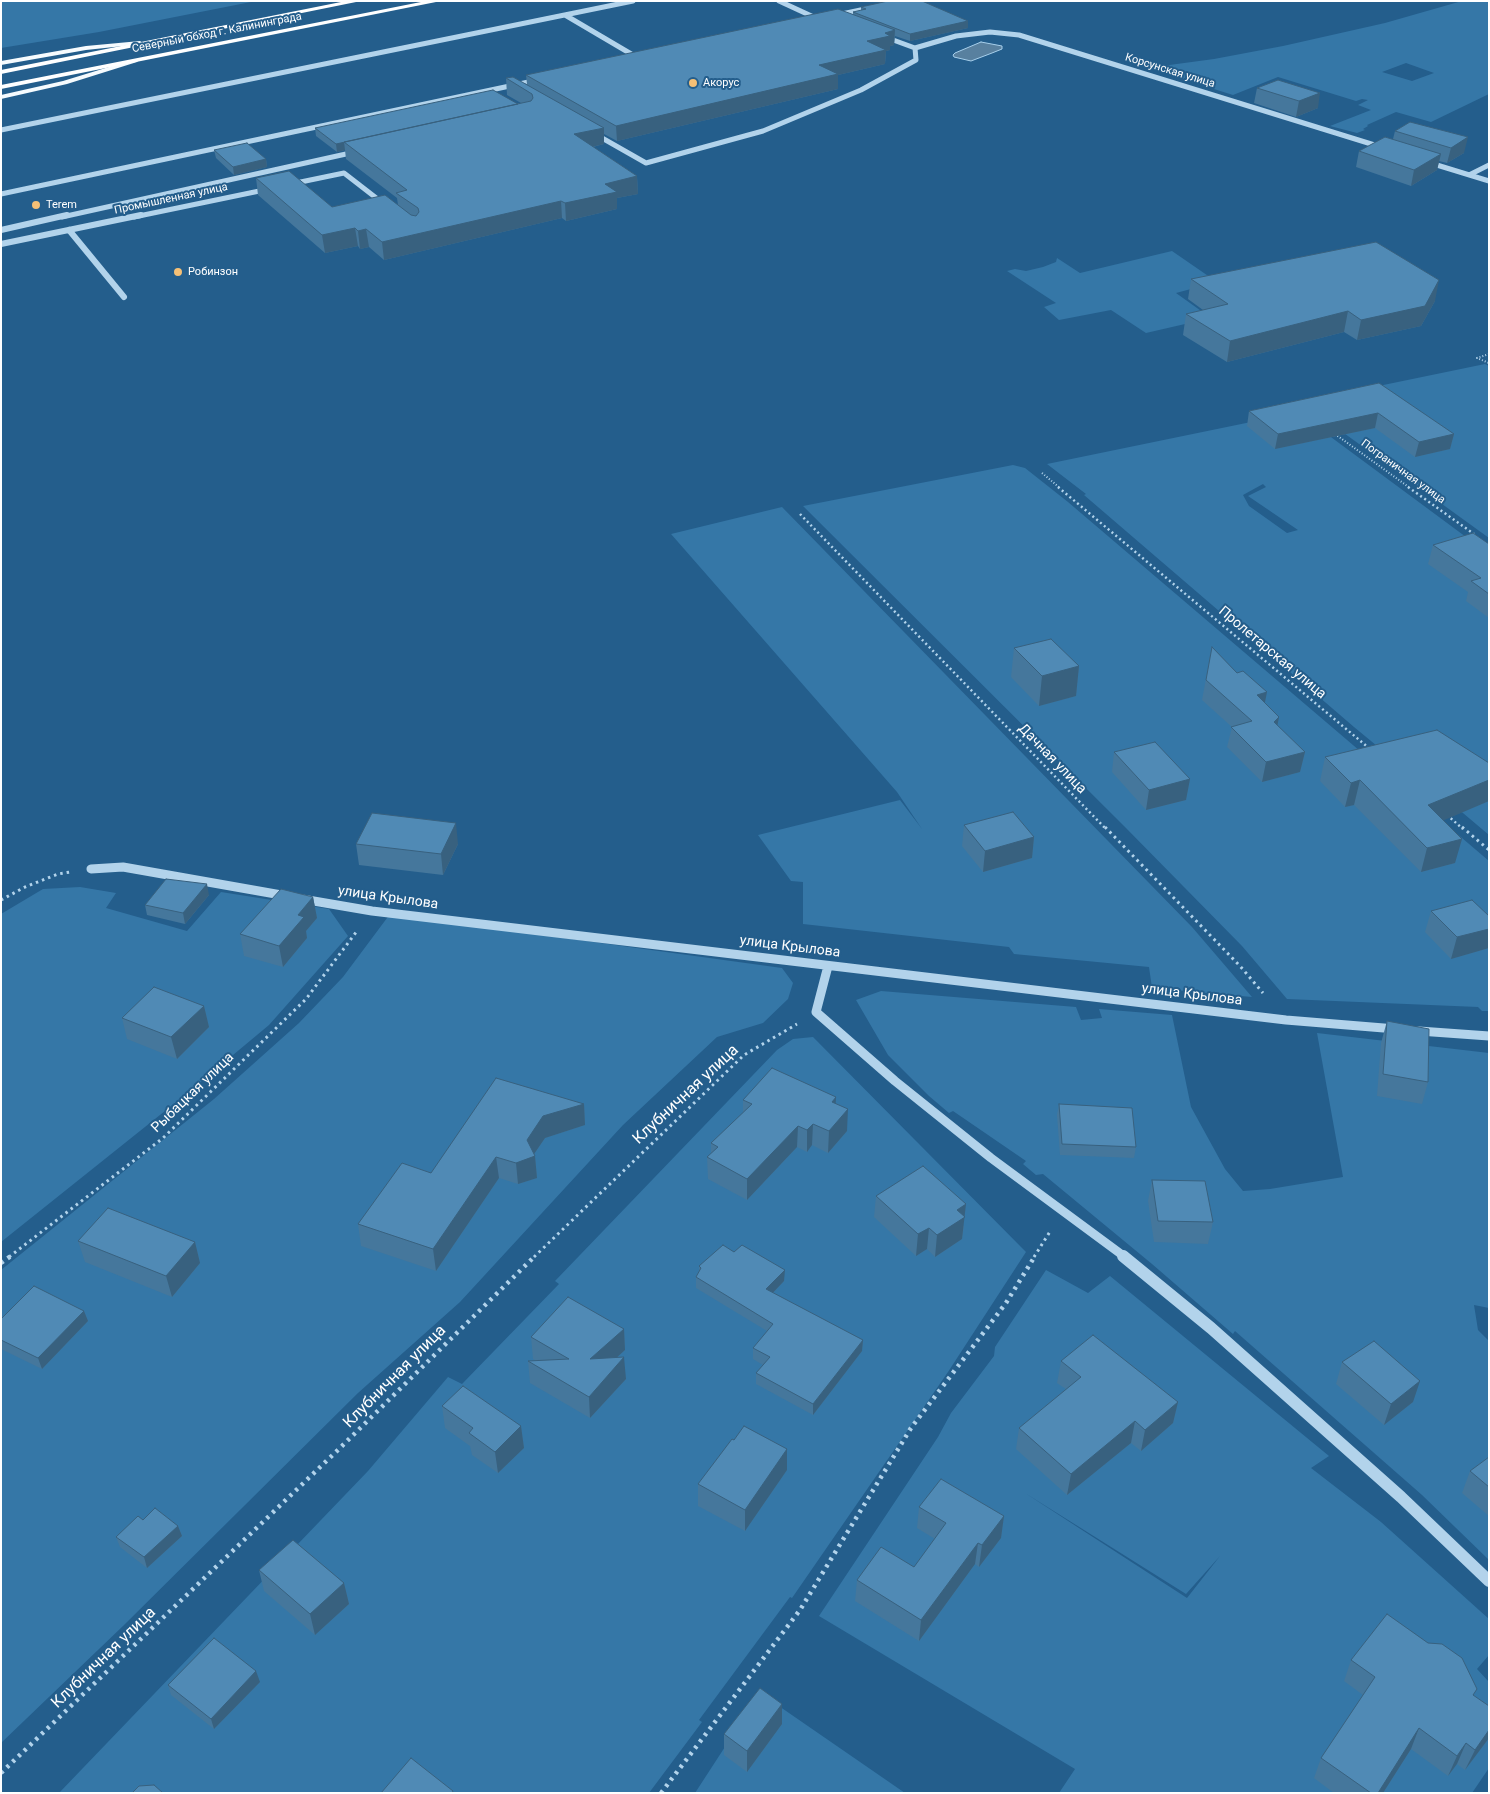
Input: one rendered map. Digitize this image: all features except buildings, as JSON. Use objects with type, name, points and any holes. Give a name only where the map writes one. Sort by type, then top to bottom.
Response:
[{"type":"highway","name":"Северный обход г. Калининграда","points":[[1,72],[358,1]]},
{"type":"highway","name":"Северный обход г. Калининграда","points":[[1,87],[438,1]]},
{"type":"main road","points":[[1,63],[86,48],[140,43]]},
{"type":"main road","points":[[1,97],[65,83],[135,61]]},
{"type":"street","points":[[1,130],[633,1]]},
{"type":"street","points":[[779,1],[818,19]]},
{"type":"street","points":[[841,20],[832,16],[881,6]]},
{"type":"street","points":[[565,15],[638,58]]},
{"type":"street","points":[[808,22],[825,18]]},
{"type":"street","name":"Корсунская улица","points":[[915,48],[956,36],[990,32],[1018,35],[1391,150]]},
{"type":"street","points":[[587,129],[646,163],[763,131],[861,90],[916,60],[915,48],[875,33]]},
{"type":"street","points":[[628,60],[648,56]]},
{"type":"street","points":[[1,194],[541,79]]},
{"type":"street","points":[[512,86],[520,90]]},
{"type":"street","points":[[492,90],[499,95]]},
{"type":"street","points":[[1,230],[366,150]]},
{"type":"street","points":[[1418,159],[1489,181]]},
{"type":"street","points":[[1469,175],[1489,165]]},
{"type":"street","points":[[287,185],[344,173],[387,206]]},
{"type":"street","name":"Промышленная улица","points":[[1,244],[278,187]]},
{"type":"street","points":[[69,230],[124,297]]},
{"type":"street","name":"улица Крылова","points":[[91,869],[123,867],[372,911],[828,966],[1286,1020],[1489,1036]]},
{"type":"street","points":[[828,966],[816,1012],[903,1087],[991,1158],[1109,1244],[1211,1328],[1401,1497],[1489,1581]]},
{"type":"path","points":[[1489,354],[1476,358],[1489,363]]},
{"type":"path","name":"Пограничная улица","points":[[1331,430],[1481,539]]},
{"type":"path","name":"Пролетарская улица","points":[[1042,473],[1376,754]]},
{"type":"path","name":"Дачная улица","points":[[800,514],[1240,966],[1286,1020]]},
{"type":"path","points":[[1444,812],[1489,850]]},
{"type":"path","points":[[1,900],[25,887],[58,874],[91,869]]},
{"type":"path","name":"Рыбацкая улица","points":[[1,1263],[163,1138],[306,999],[372,911]]},
{"type":"path","name":"Клубничная улица","points":[[1,1773],[340,1448],[538,1253],[744,1055],[816,1012]]},
{"type":"path","points":[[661,1793],[800,1610],[911,1428],[1006,1303],[1063,1211]]},
{"type":"shaded area","points":[[1,1],[256,1],[99,32],[1,48]]},
{"type":"shaded area","points":[[1462,1],[1489,1],[1489,94],[1431,122],[1396,112],[1367,125],[1363,129],[1365,130],[1357,133],[1330,126],[1371,110],[1358,105],[1368,100],[1356,101],[1278,77],[1233,95],[1147,68],[1214,59],[1283,46],[1385,23]],"holes":[[[1406,63],[1434,73],[1412,81],[1382,72]]]},
{"type":"shaded area","points":[[981,42],[1002,46],[1002,49],[971,61],[954,57],[955,53]]},
{"type":"shaded area","points":[[1172,251],[1217,282],[1176,293],[1211,318],[1146,333],[1111,310],[1059,320],[1044,307],[1056,303],[1007,271],[1015,269],[1026,271],[1043,267],[1056,262],[1057,258],[1080,273]]},
{"type":"shaded area","points":[[1485,364],[1489,366],[1489,538],[1301,402]]},
{"type":"shaded area","points":[[1285,415],[1316,426],[1489,554],[1489,835],[1399,759],[1394,760],[1354,727],[1084,495],[1086,494],[1047,464]],"holes":[[[1263,484],[1266,487],[1248,496],[1298,530],[1287,533],[1249,506],[1243,495]]]},
{"type":"shaded area","points":[[1013,465],[1025,468],[1068,502],[1489,861],[1489,1011],[1482,1011],[1478,1007],[1287,999],[1242,946],[803,506]]},
{"type":"shaded area","points":[[782,507],[1192,927],[1252,997],[1152,988],[1149,967],[1014,954],[1009,947],[803,924],[803,882],[791,881],[758,835],[900,800],[922,829],[897,792],[671,534]]},
{"type":"shaded area","points":[[80,887],[116,893],[106,908],[187,931],[221,892],[329,909],[348,936],[269,1025],[185,1095],[1,1242],[1,914],[43,889]]},
{"type":"shaded area","points":[[390,914],[782,968],[793,983],[788,999],[763,1023],[717,1037],[623,1125],[460,1302],[358,1393],[123,1626],[1,1743],[1,1270],[214,1099],[299,1023],[343,977]]},
{"type":"shaded area","points":[[881,991],[1076,1007],[1081,1020],[1102,1018],[1099,1009],[1172,1015],[1191,1107],[1225,1169],[1243,1191],[1270,1189],[1343,1177],[1317,1033],[1489,1053],[1489,1308],[1474,1305],[1478,1330],[1489,1341],[1489,1560],[1422,1495],[1235,1331],[1233,1334],[1043,1174],[1036,1175],[1023,1164],[1026,1161],[953,1111],[949,1113],[929,1096],[888,1055],[856,1000]]},
{"type":"shaded area","points":[[813,1037],[1026,1252],[948,1372],[792,1598],[790,1597],[699,1720],[702,1722],[649,1793],[59,1793],[368,1471],[448,1377],[462,1384],[559,1284],[555,1281],[777,1050],[793,1039]]},
{"type":"shaded area","points":[[1046,1270],[1088,1293],[1110,1276],[1329,1456],[1311,1468],[1381,1522],[1489,1619],[1489,1655],[1477,1669],[1489,1682],[1489,1768],[1472,1793],[1059,1793],[1075,1769],[819,1616],[938,1437],[951,1413],[994,1356],[995,1347]],"holes":[[[1025,1493],[1186,1594],[1220,1556],[1187,1598]]]},
{"type":"shaded area","points":[[760,1693],[905,1793],[695,1793]]},
{"type":"place","name":"Акорус","points":[[693,83]]},
{"type":"place","name":"Terem","points":[[36,205]]},
{"type":"place","name":"Робинзон","points":[[178,272]]}]
